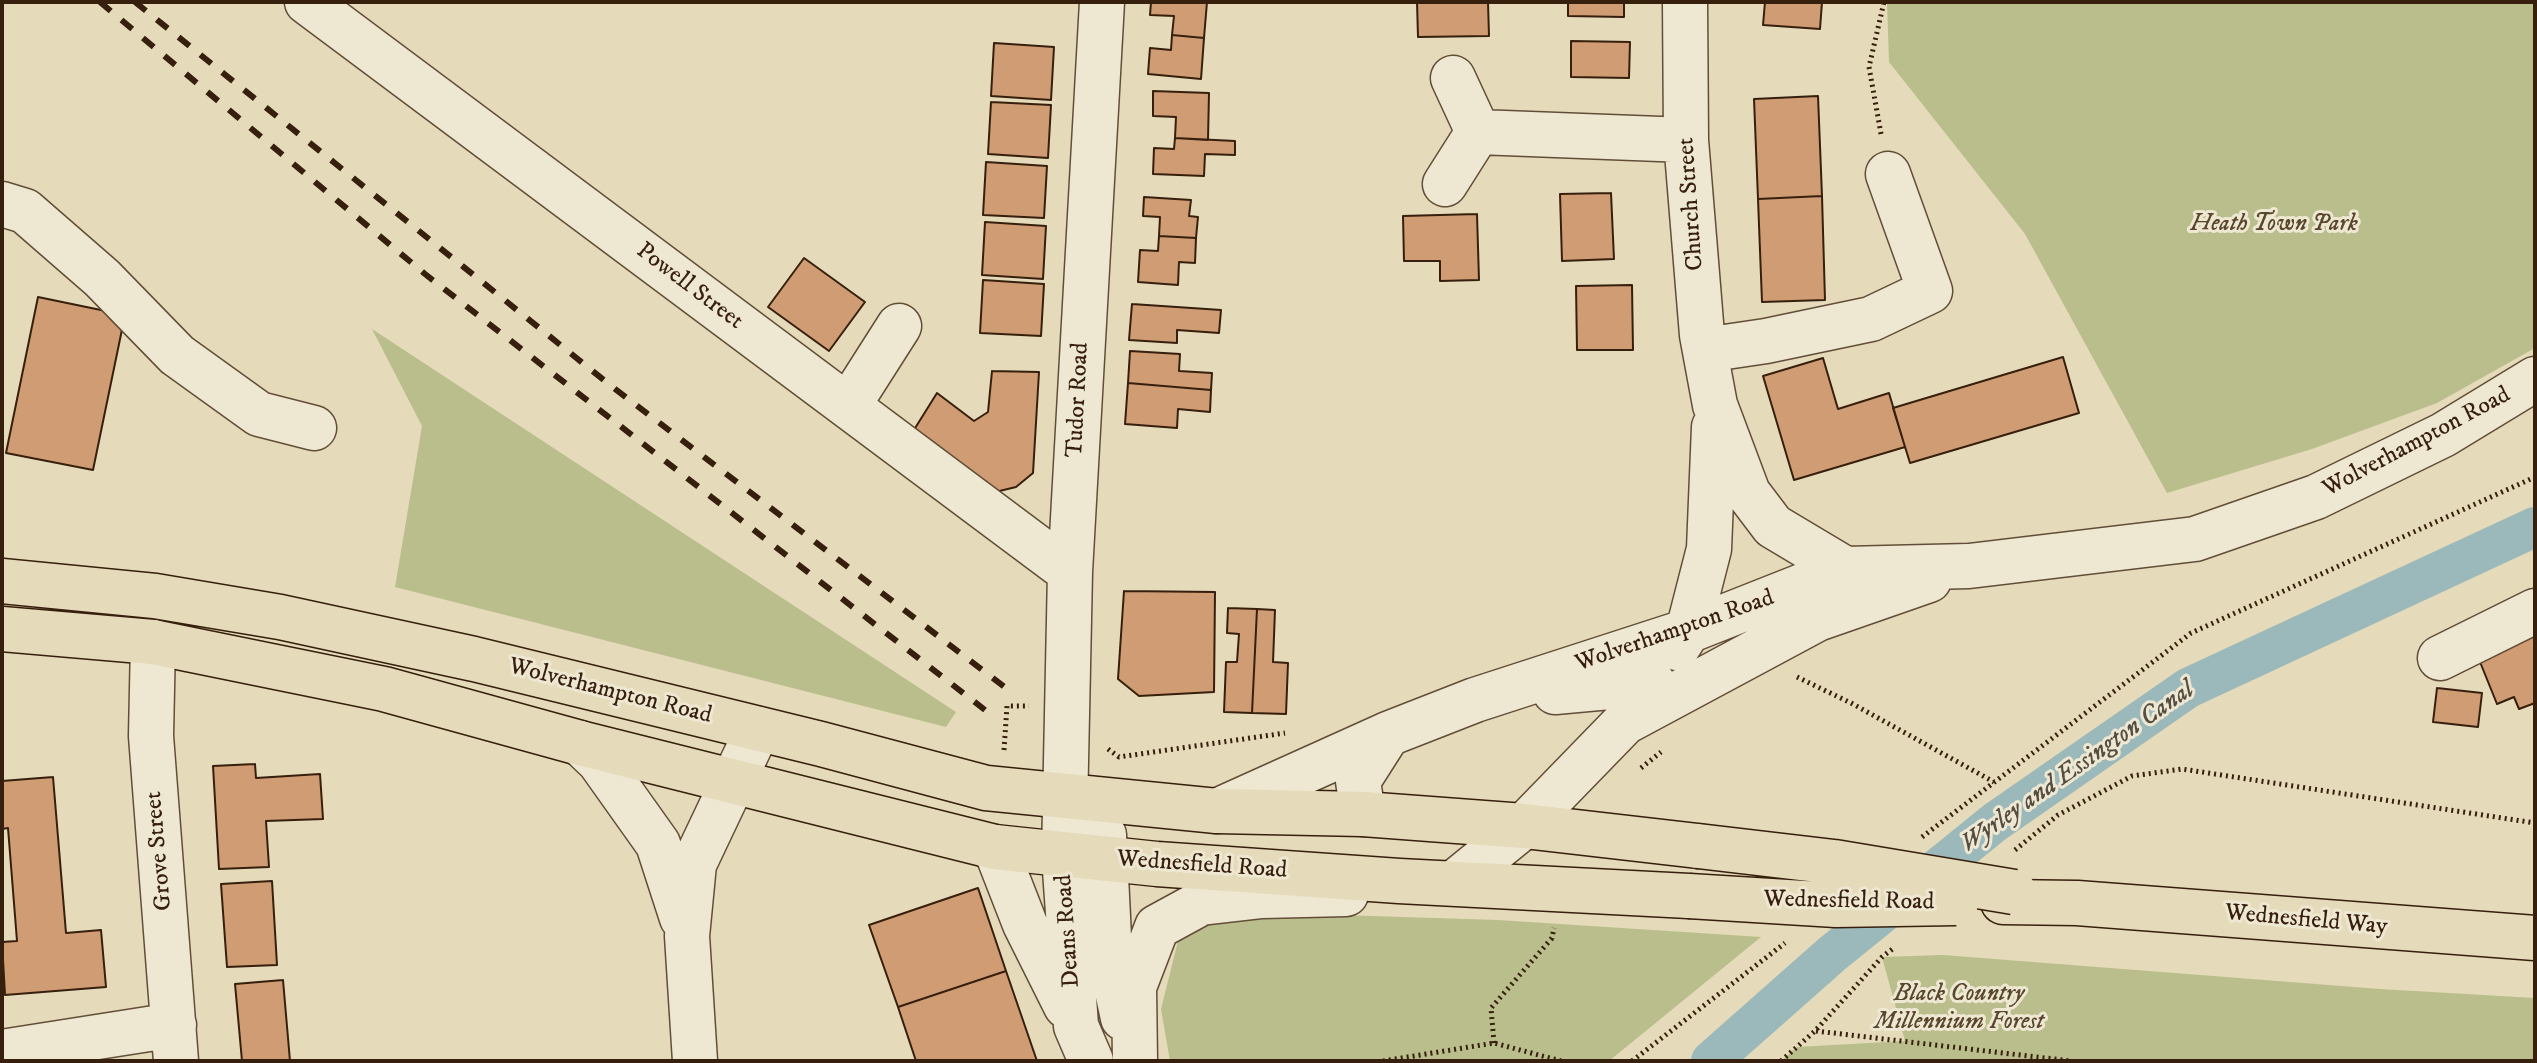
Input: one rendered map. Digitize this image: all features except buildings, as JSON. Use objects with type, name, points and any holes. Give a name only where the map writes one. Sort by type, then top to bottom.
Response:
[{"type":"main road","name":"Wolverhampton Road","points":[[2,581],[155,596],[280,617],[429,649],[1001,790],[1217,811],[1363,814],[1524,826]]},
{"type":"main road","points":[[153,642],[155,596]]},
{"type":"main road","points":[[2,629],[153,642],[384,689],[580,743],[995,847],[1085,858]]},
{"type":"main road","name":"Wednesfield Road","points":[[1524,826],[1834,862],[2008,897],[2077,903]]},
{"type":"main road","name":"Wednesfield Road","points":[[1085,858],[1399,881],[1836,905],[2008,897]]},
{"type":"main road","name":"Wednesfield Way","points":[[2077,903],[2535,938]]},
{"type":"street","name":"Powell Street","points":[[307,2],[1070,572]]},
{"type":"street","name":"Tudor Road","points":[[1066,798],[1070,572],[1102,2]]},
{"type":"street","name":"Church Street","points":[[1685,2],[1686,140],[1705,350],[1715,405],[1748,493],[1773,526],[1845,569]]},
{"type":"street","points":[[1453,78],[1478,132]]},
{"type":"street","points":[[1478,132],[1686,140]]},
{"type":"street","points":[[1445,184],[1478,132]]},
{"type":"street","points":[[1705,350],[1871,319],[1930,291],[1888,174]]},
{"type":"street","points":[[14,207],[102,278],[177,355],[259,414],[314,428]]},
{"type":"street","points":[[848,406],[899,326]]},
{"type":"street","name":"Wolverhampton Road","points":[[1217,811],[1388,734],[1475,700],[1688,631],[1845,569],[1969,566],[2195,539],[2316,497],[2443,435],[2535,379]]},
{"type":"street","name":"Church Street","points":[[1625,722],[1688,631],[1709,549],[1715,405]]},
{"type":"street","name":"Wolverhampton Road","points":[[1454,883],[1524,826],[1625,722],[1817,619],[1969,566]]},
{"type":"street","points":[[2440,658],[2535,611]]},
{"type":"street","name":"Grove Street","points":[[153,642],[151,736],[175,1043]]},
{"type":"street","points":[[1475,700],[1653,683]]},
{"type":"street","points":[[695,1061],[687,936],[694,864],[758,729]]},
{"type":"street","points":[[1363,814],[1358,781],[1388,734]]},
{"type":"street","points":[[580,743],[623,793],[658,844],[687,936]]},
{"type":"street","points":[[1066,798],[1104,835],[1085,858],[1134,1061]]},
{"type":"street","points":[[995,847],[1025,924],[1084,1044]]},
{"type":"street","name":"Deans Road","points":[[1084,1044],[1085,858]]},
{"type":"street","points":[[1134,1061],[1134,987],[1157,927],[1201,903],[1262,896],[1348,894],[1399,881]]},
{"type":"street","points":[[2,1052],[175,1043]]},
{"type":"path","points":[[1884,2],[1869,67],[1888,174]]},
{"type":"path","points":[[1922,837],[2191,633],[2535,477]]},
{"type":"path","points":[[1789,673],[1851,703],[1994,782]]},
{"type":"path","points":[[1001,790],[1007,706],[1082,708],[1086,733],[1119,757],[1299,731]]},
{"type":"path","points":[[1634,773],[1670,745]]},
{"type":"path","points":[[2132,776],[2182,769],[2535,823]]},
{"type":"path","points":[[1494,1043],[1491,1008],[1552,938],[1562,889]]},
{"type":"path","points":[[1632,1061],[1787,941]]},
{"type":"path","points":[[1815,1031],[2071,1061]]},
{"type":"path","points":[[1383,1061],[1494,1043],[1561,1061]]},
{"type":"green space","name":"Heath Town Park","points":[[1887,2],[2535,2],[2535,348],[2437,403],[2312,449],[2167,493],[2025,234],[1889,62]]},
{"type":"green space","points":[[372,329],[956,712],[946,727],[395,587],[422,426]]},
{"type":"green space","points":[[1307,914],[1498,920],[1761,937],[1609,1061],[1170,1061],[1161,1009],[1179,937],[1211,917]]},
{"type":"green space","name":"Black Country Millennium Forest","points":[[1943,955],[2535,998],[2535,1061],[1781,1061],[1797,1047],[1905,1041],[1882,957]]},
{"type":"waterway","name":"Wyrley and Essington Canal","points":[[1711,1061],[1832,954],[1995,822],[2188,688],[2535,527]]},
{"type":"railway","points":[[100,2],[425,274],[985,710]]},
{"type":"railway","points":[[135,2],[610,385],[1006,688]]}]
